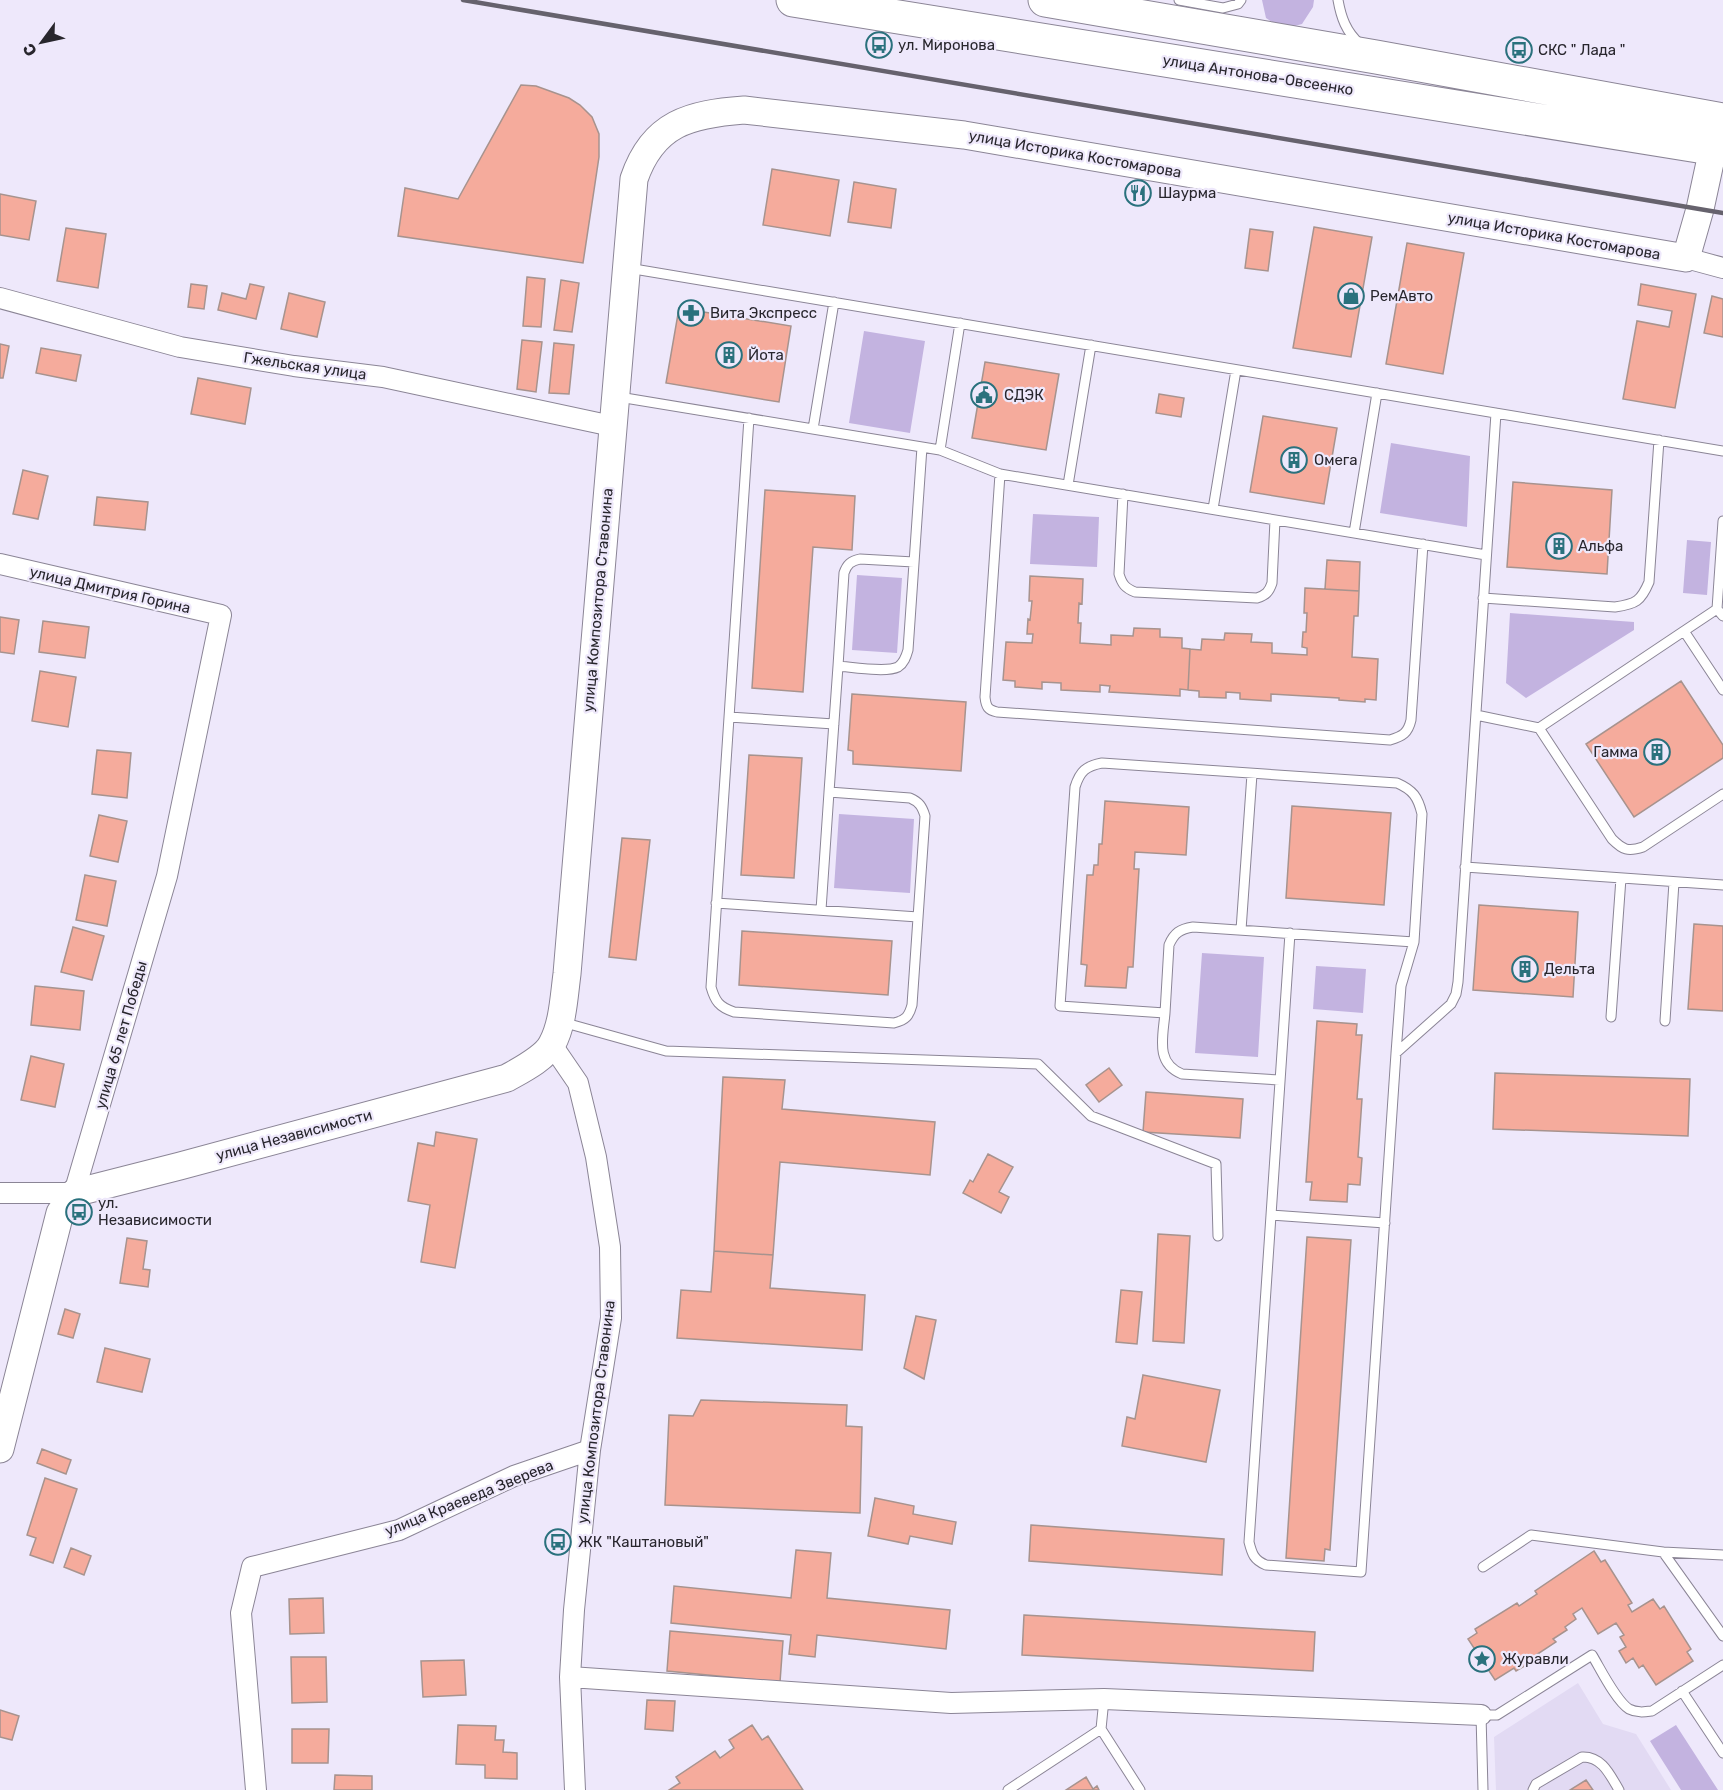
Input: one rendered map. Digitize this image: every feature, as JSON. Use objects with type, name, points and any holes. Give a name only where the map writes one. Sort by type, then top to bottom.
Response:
[{"type":"highway","name":"улица Антонова-Овсеенко","points":[[793,0],[1720,134]]},
{"type":"highway","points":[[1045,0],[1096,4],[1376,57],[1720,134]]},
{"type":"street","name":"улица Историка Костомарова","points":[[634,179],[639,162],[663,132],[711,112],[744,110],[964,135],[1686,258],[1723,268]]},
{"type":"street","points":[[1686,258],[1720,134]]},
{"type":"street","name":"улица Композитора Ставонина","points":[[575,1790],[570,1677],[574,1610],[590,1450],[611,1318],[610,1248],[596,1157],[578,1083],[556,1033],[567,974],[634,179]]},
{"type":"street","name":"Гжельская улица","points":[[0,298],[180,347],[294,366],[383,377],[612,426]]},
{"type":"street","name":"улица Дмитрия Горина","points":[[0,564],[221,615]]},
{"type":"street","name":"улица 65 лет Победы","points":[[0,1449],[60,1213],[74,1193],[167,876],[221,615]]},
{"type":"street","name":"улица Независимости","points":[[0,1193],[74,1193],[507,1078],[528,1066],[556,1033]]},
{"type":"street","name":"улица Краеведа Зверева","points":[[256,1790],[241,1613],[252,1567],[399,1530],[514,1476],[590,1450]]},
{"type":"street","points":[[570,1677],[951,1703],[1104,1699],[1480,1715]]},
{"type":"lane","points":[[1179,0],[1223,8],[1238,4],[1241,0]]},
{"type":"lane","points":[[1338,0],[1341,18],[1351,37],[1376,57]]},
{"type":"lane","points":[[625,267],[1723,451]]},
{"type":"lane","points":[[813,429],[834,302]]},
{"type":"lane","points":[[940,450],[960,323]]},
{"type":"lane","points":[[1068,485],[1091,345]]},
{"type":"lane","points":[[1213,509],[1236,370]]},
{"type":"lane","points":[[1354,533],[1377,393]]},
{"type":"lane","points":[[615,396],[940,450],[1000,474],[1486,555]]},
{"type":"lane","points":[[1396,1053],[1442,1013],[1451,1004],[1456,994],[1496,413]]},
{"type":"lane","points":[[749,418],[711,987],[715,1000],[722,1008],[734,1012],[894,1023],[903,1021],[909,1015],[912,1005],[925,816],[918,801],[910,798],[829,792]]},
{"type":"lane","points":[[1484,598],[1616,608],[1631,604],[1643,596],[1649,582],[1659,440]]},
{"type":"lane","points":[[838,666],[888,669],[898,667],[905,660],[908,650],[922,447]]},
{"type":"lane","points":[[1000,474],[985,697],[990,711],[1390,740],[1401,737],[1408,730],[1411,720],[1423,544]]},
{"type":"lane","points":[[1123,494],[1119,573],[1127,589],[1135,592],[1257,598],[1264,596],[1272,583],[1275,520]]},
{"type":"lane","points":[[1539,728],[1684,631],[1720,612],[1723,521]]},
{"type":"lane","points":[[821,910],[846,565],[860,559],[914,562]]},
{"type":"lane","points":[[1684,631],[1723,690]]},
{"type":"lane","points":[[1476,715],[1539,728],[1612,839],[1622,849],[1632,851],[1643,847],[1723,794]]},
{"type":"lane","points":[[729,717],[834,724]]},
{"type":"lane","points":[[1165,1013],[1060,1006],[1075,787],[1083,769],[1102,763],[1397,783],[1410,789],[1419,800],[1422,814],[1414,942],[1401,986],[1361,1572],[1266,1565],[1258,1562],[1252,1554],[1249,1542],[1290,933]]},
{"type":"lane","points":[[1241,930],[1252,774]]},
{"type":"lane","points":[[1465,867],[1723,885]]},
{"type":"lane","points":[[1611,1017],[1621,878]]},
{"type":"lane","points":[[1665,1021],[1674,882]]},
{"type":"lane","points":[[716,903],[918,917]]},
{"type":"lane","points":[[1280,1080],[1182,1074],[1171,1070],[1165,1062],[1163,1049],[1169,945],[1173,936],[1182,929],[1192,927],[1414,942]]},
{"type":"lane","points":[[556,1033],[666,1050],[1038,1064],[1091,1116],[1216,1164],[1218,1236]]},
{"type":"lane","points":[[1271,1215],[1385,1223]]},
{"type":"lane","points":[[1483,1567],[1531,1535],[1664,1552],[1723,1555]]},
{"type":"lane","points":[[1664,1552],[1723,1636]]},
{"type":"lane","points":[[1483,1790],[1480,1715],[1497,1715],[1592,1654],[1619,1698],[1628,1708],[1641,1713],[1652,1711],[1723,1665]]},
{"type":"lane","points":[[1682,1691],[1723,1753]]},
{"type":"lane","points":[[1104,1699],[1101,1729],[1140,1790]]},
{"type":"lane","points":[[1008,1790],[1101,1729]]},
{"type":"lane","points":[[1533,1790],[1536,1784],[1582,1757],[1588,1757],[1603,1765],[1619,1790]]},
{"type":"shaded area","points":[[1262,0],[1314,0],[1313,7],[1302,24],[1283,29],[1266,18]]},
{"type":"shaded area","points":[[864,331],[925,341],[910,433],[849,423]]},
{"type":"shaded area","points":[[1391,443],[1470,456],[1467,527],[1380,513]]},
{"type":"shaded area","points":[[1033,514],[1099,517],[1097,567],[1030,564]]},
{"type":"shaded area","points":[[1687,540],[1711,542],[1707,595],[1683,593]]},
{"type":"shaded area","points":[[857,575],[902,578],[897,653],[852,650]]},
{"type":"shaded area","points":[[1510,613],[1634,622],[1634,630],[1526,698],[1506,683]]},
{"type":"shaded area","points":[[839,814],[914,819],[910,893],[834,888]]},
{"type":"shaded area","points":[[1202,953],[1264,957],[1258,1057],[1195,1053]]},
{"type":"shaded area","points":[[1316,966],[1366,969],[1363,1013],[1313,1009]]},
{"type":"shaded area","points":[[1578,1683],[1603,1724],[1636,1734],[1671,1790],[1496,1790],[1494,1737]]},
{"type":"shaded area","points":[[1676,1725],[1718,1790],[1681,1790],[1650,1741]]},
{"type":"building","points":[[521,85],[536,86],[569,98],[592,117],[599,134],[599,157],[583,263],[398,236],[405,188],[458,199]]},
{"type":"building","points":[[772,169],[839,180],[830,236],[763,225]]},
{"type":"building","points":[[854,182],[896,189],[891,228],[848,222]]},
{"type":"building","points":[[0,194],[36,201],[29,240],[0,235]]},
{"type":"building","points":[[1314,227],[1372,237],[1351,357],[1293,348]]},
{"type":"building","points":[[66,228],[106,234],[98,288],[57,281]]},
{"type":"building","points":[[1250,229],[1273,232],[1268,271],[1245,268]]},
{"type":"building","points":[[1407,243],[1464,253],[1443,374],[1386,364]]},
{"type":"building","points":[[527,277],[545,279],[541,327],[523,326]]},
{"type":"building","points":[[561,280],[579,283],[572,332],[554,330]]},
{"type":"building","points":[[191,284],[207,286],[204,309],[188,307]]},
{"type":"building","points":[[250,284],[264,287],[256,319],[218,310],[222,293],[246,299]]},
{"type":"building","points":[[1641,284],[1696,294],[1675,408],[1623,399],[1637,321],[1669,327],[1672,311],[1638,305]]},
{"type":"building","points":[[289,293],[325,302],[317,337],[281,329]]},
{"type":"building","points":[[1712,296],[1723,299],[1723,337],[1704,333]]},
{"type":"building","name":"Йота","points":[[679,308],[791,326],[779,402],[666,383]]},
{"type":"building","points":[[522,340],[542,342],[536,392],[517,389]]},
{"type":"building","points":[[554,343],[574,345],[569,394],[549,393]]},
{"type":"building","points":[[0,344],[9,346],[3,378],[0,378]]},
{"type":"building","points":[[41,348],[81,355],[76,381],[36,373]]},
{"type":"building","points":[[985,362],[1059,374],[1046,450],[972,438]]},
{"type":"building","points":[[198,378],[251,388],[245,424],[191,414]]},
{"type":"building","points":[[1159,394],[1184,398],[1181,417],[1156,413]]},
{"type":"building","name":"Омега","points":[[1263,416],[1337,428],[1324,504],[1250,492]]},
{"type":"building","points":[[23,470],[48,476],[38,519],[13,514]]},
{"type":"building","name":"Альфа","points":[[1513,482],[1612,490],[1607,574],[1507,567]]},
{"type":"building","points":[[765,490],[855,496],[852,550],[813,547],[803,692],[752,688]]},
{"type":"building","points":[[97,497],[148,502],[145,530],[94,525]]},
{"type":"building","points":[[1327,560],[1360,562],[1359,591],[1325,589]]},
{"type":"building","points":[[1030,576],[1083,579],[1082,604],[1079,603],[1078,623],[1081,623],[1080,643],[1111,645],[1111,635],[1133,636],[1134,628],[1160,629],[1160,637],[1182,638],[1182,648],[1190,649],[1188,690],[1180,689],[1180,696],[1109,692],[1110,686],[1100,685],[1100,692],[1061,690],[1061,683],[1042,682],[1042,689],[1015,687],[1015,681],[1003,680],[1006,642],[1032,643],[1033,634],[1027,634],[1032,601],[1029,601]]},
{"type":"building","points":[[1305,588],[1359,591],[1358,616],[1354,616],[1352,657],[1378,659],[1376,700],[1365,699],[1365,702],[1271,694],[1271,701],[1240,699],[1240,693],[1226,692],[1226,698],[1199,697],[1199,691],[1188,690],[1190,649],[1201,650],[1202,639],[1224,640],[1225,633],[1252,634],[1251,642],[1272,643],[1272,653],[1307,655],[1307,648],[1302,647],[1307,613],[1304,613]]},
{"type":"building","points":[[0,617],[19,620],[14,654],[0,652]]},
{"type":"building","points":[[43,621],[89,627],[85,658],[39,652]]},
{"type":"building","points":[[40,671],[76,677],[68,727],[32,721]]},
{"type":"building","name":"Гамма","points":[[1681,681],[1723,745],[1723,758],[1634,817],[1586,744]]},
{"type":"building","points":[[852,694],[966,702],[961,771],[853,764],[853,751],[848,750]]},
{"type":"building","points":[[97,750],[131,753],[127,798],[92,794]]},
{"type":"building","points":[[749,755],[802,758],[794,878],[741,875]]},
{"type":"building","points":[[1105,801],[1189,807],[1186,855],[1135,852],[1134,869],[1139,869],[1133,967],[1128,967],[1126,988],[1085,986],[1087,965],[1081,964],[1087,875],[1093,875],[1094,865],[1098,865]]},
{"type":"building","points":[[1292,806],[1391,813],[1384,905],[1286,898]]},
{"type":"building","points":[[99,815],[127,821],[118,862],[90,856]]},
{"type":"building","points":[[622,838],[650,840],[636,960],[609,957]]},
{"type":"building","points":[[85,875],[116,881],[107,926],[76,920]]},
{"type":"building","name":"Дельта","points":[[1479,905],[1578,912],[1573,997],[1473,990]]},
{"type":"building","points":[[1694,924],[1723,926],[1723,1011],[1688,1009]]},
{"type":"building","points":[[73,927],[104,936],[92,980],[61,972]]},
{"type":"building","points":[[742,931],[892,941],[888,995],[739,985]]},
{"type":"building","points":[[35,986],[84,991],[80,1030],[31,1025]]},
{"type":"building","points":[[1317,1021],[1357,1024],[1356,1035],[1362,1035],[1357,1099],[1362,1099],[1358,1157],[1362,1158],[1360,1185],[1348,1184],[1347,1202],[1310,1200],[1312,1182],[1306,1182]]},
{"type":"building","points":[[31,1056],[64,1064],[55,1107],[21,1100]]},
{"type":"building","points":[[1109,1068],[1122,1085],[1099,1102],[1086,1085]]},
{"type":"building","points":[[1495,1073],[1690,1079],[1688,1136],[1493,1129]]},
{"type":"building","points":[[723,1077],[785,1080],[782,1109],[935,1122],[930,1175],[780,1162],[773,1255],[714,1251]]},
{"type":"building","points":[[1146,1092],[1243,1099],[1240,1138],[1143,1132]]},
{"type":"building","points":[[436,1132],[477,1139],[455,1268],[421,1262],[430,1205],[408,1201],[418,1143],[434,1146]]},
{"type":"building","points":[[988,1154],[1013,1167],[999,1192],[1009,1197],[1001,1213],[963,1193],[970,1180],[973,1182]]},
{"type":"building","points":[[1158,1234],[1190,1236],[1184,1343],[1153,1341]]},
{"type":"building","points":[[1307,1237],[1351,1240],[1330,1550],[1325,1549],[1324,1561],[1286,1558]]},
{"type":"building","points":[[127,1238],[147,1241],[143,1269],[150,1270],[148,1287],[120,1283]]},
{"type":"building","points":[[714,1251],[773,1255],[770,1288],[865,1295],[862,1350],[677,1338],[681,1290],[711,1292]]},
{"type":"building","points":[[1121,1290],[1142,1292],[1137,1344],[1116,1342]]},
{"type":"building","points":[[65,1309],[80,1314],[73,1338],[58,1334]]},
{"type":"building","points":[[916,1316],[936,1320],[924,1379],[904,1368]]},
{"type":"building","points":[[105,1348],[150,1359],[142,1392],[97,1382]]},
{"type":"building","points":[[1143,1375],[1220,1390],[1206,1462],[1122,1446],[1127,1417],[1135,1419]]},
{"type":"building","points":[[701,1400],[847,1405],[846,1426],[862,1427],[860,1513],[665,1505],[669,1415],[693,1416]]},
{"type":"building","points":[[42,1449],[71,1460],[66,1474],[37,1463]]},
{"type":"building","points":[[45,1478],[77,1489],[53,1563],[30,1555],[36,1538],[27,1535]]},
{"type":"building","points":[[875,1498],[914,1506],[913,1514],[956,1522],[952,1544],[910,1536],[908,1544],[868,1536]]},
{"type":"building","points":[[1031,1525],[1224,1539],[1222,1575],[1029,1561]]},
{"type":"building","points":[[71,1548],[91,1556],[84,1575],[64,1567]]},
{"type":"building","points":[[796,1550],[831,1553],[827,1598],[950,1610],[946,1649],[817,1635],[815,1657],[789,1654],[791,1635],[671,1623],[674,1586],[791,1598]]},
{"type":"building","points":[[1594,1551],[1601,1562],[1605,1560],[1632,1603],[1628,1605],[1632,1612],[1653,1599],[1660,1609],[1664,1606],[1691,1649],[1687,1652],[1693,1661],[1656,1685],[1643,1665],[1639,1668],[1633,1658],[1626,1663],[1619,1651],[1626,1647],[1620,1637],[1624,1635],[1616,1623],[1598,1634],[1582,1608],[1573,1614],[1576,1619],[1565,1627],[1567,1630],[1553,1639],[1556,1642],[1536,1655],[1538,1658],[1516,1671],[1514,1668],[1495,1680],[1468,1639],[1477,1633],[1475,1629],[1517,1603],[1519,1606],[1537,1594],[1535,1591]]},
{"type":"building","points":[[323,1598],[324,1633],[290,1634],[289,1599]]},
{"type":"building","points":[[1024,1615],[1315,1632],[1313,1671],[1022,1655]]},
{"type":"building","points":[[670,1631],[783,1641],[780,1682],[667,1671]]},
{"type":"building","points":[[291,1657],[326,1657],[327,1702],[292,1703]]},
{"type":"building","points":[[464,1660],[466,1695],[423,1697],[421,1661]]},
{"type":"building","points":[[647,1700],[675,1701],[673,1731],[645,1729]]},
{"type":"building","points":[[0,1710],[19,1716],[12,1740],[0,1737]]},
{"type":"building","points":[[458,1725],[496,1726],[495,1740],[504,1740],[503,1752],[517,1753],[517,1779],[485,1778],[485,1765],[456,1764]]},
{"type":"building","points":[[752,1725],[762,1740],[768,1736],[803,1790],[669,1790],[680,1783],[676,1777],[715,1751],[720,1758],[734,1748],[729,1740]]},
{"type":"building","points":[[292,1729],[329,1729],[328,1763],[292,1763]]},
{"type":"building","points":[[335,1775],[372,1776],[372,1790],[334,1790]]},
{"type":"building","points":[[1086,1777],[1093,1789],[1097,1786],[1099,1790],[1066,1790]]},
{"type":"building","points":[[1586,1780],[1593,1790],[1570,1790]]},
{"type":"railway","points":[[463,0],[1723,213]]},
{"type":"place","name":"ул. Миронова","points":[[879,45]]},
{"type":"place","name":"СКС \" Лада \"","points":[[1519,50]]},
{"type":"place","name":"Шаурма","points":[[1138,193]]},
{"type":"place","name":"РемАвто","points":[[1351,296]]},
{"type":"place","name":"Вита Экспресс","points":[[691,313]]},
{"type":"place","name":"Йота","points":[[729,355]]},
{"type":"place","name":"СДЭК","points":[[984,395]]},
{"type":"place","name":"Омега","points":[[1294,460]]},
{"type":"place","name":"Альфа","points":[[1559,546]]},
{"type":"place","name":"Гамма","points":[[1657,752]]},
{"type":"place","name":"Дельта","points":[[1525,969]]},
{"type":"place","name":"ул. Независимости","points":[[79,1212]]},
{"type":"place","name":"ЖК \"Каштановый\"","points":[[558,1542]]},
{"type":"place","name":"Журавли","points":[[1482,1659]]}]
